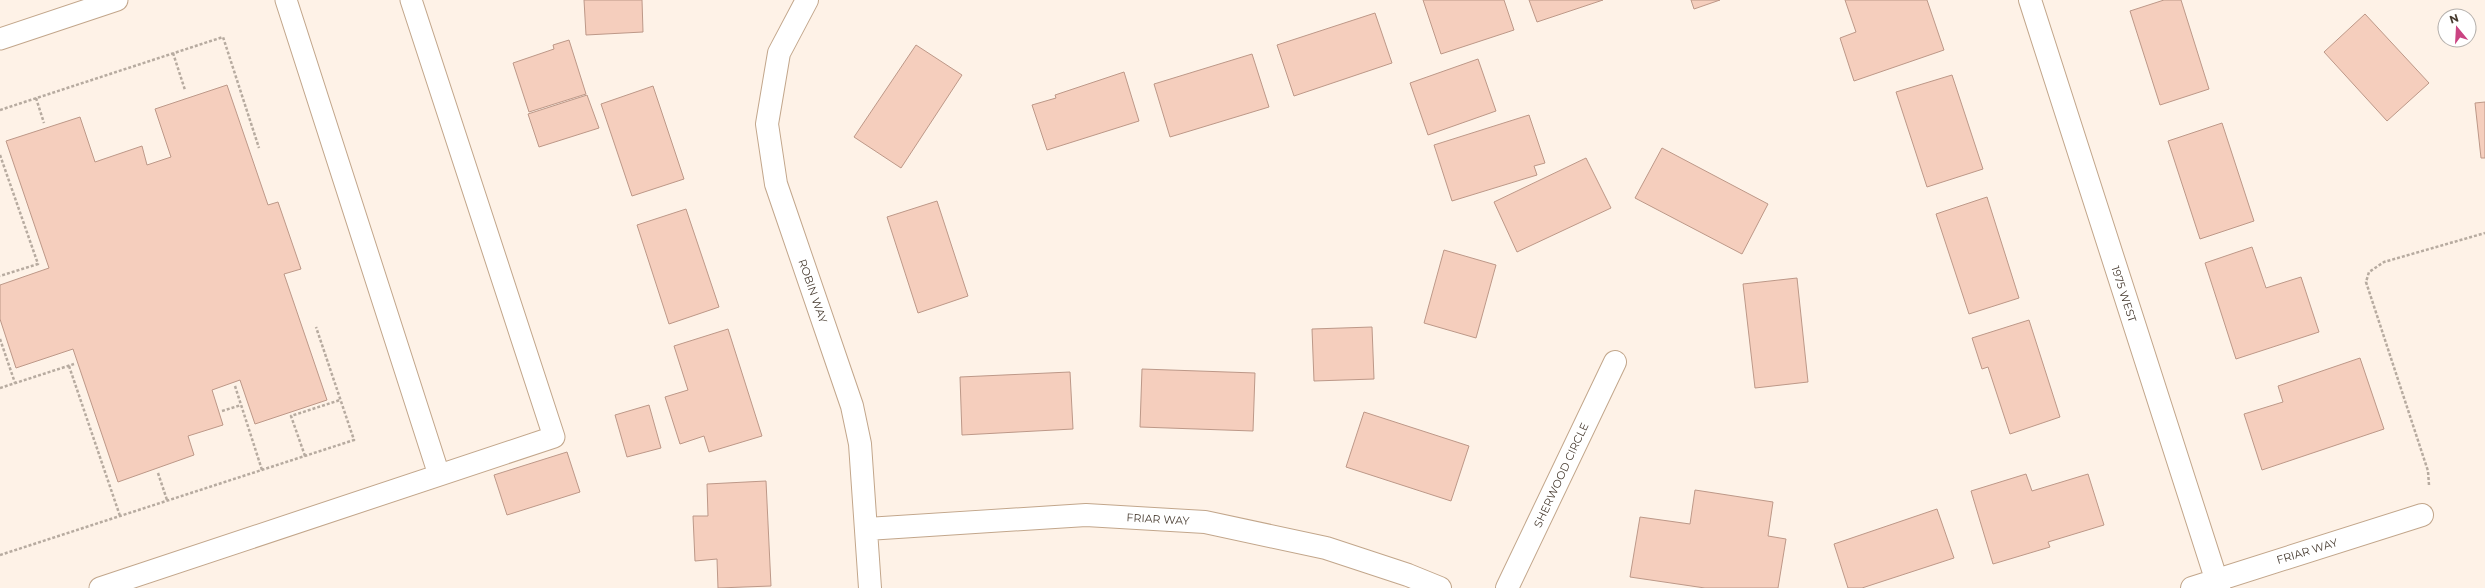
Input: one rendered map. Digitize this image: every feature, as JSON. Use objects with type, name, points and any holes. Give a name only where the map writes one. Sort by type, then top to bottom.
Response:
[{"type":"street","name":"ROBIN WAY","points":[[807,0],[779,53],[767,124],[776,184],[852,406],[860,444],[870,588]]},
{"type":"street","name":"1975 WEST","points":[[2030,0],[2218,584]]},
{"type":"street","name":"SHERWOOD CIRCLE","points":[[1507,588],[1615,362]]},
{"type":"street","name":"FRIAR WAY","points":[[867,528],[1086,515],[1205,522],[1326,548],[1408,575],[1440,588]]},
{"type":"street","name":"FRIAR WAY","points":[[2192,588],[2218,584],[2422,515]]},
{"type":"lane","points":[[0,39],[117,0]]},
{"type":"lane","points":[[286,0],[439,475]]},
{"type":"lane","points":[[100,588],[554,437],[411,0]]},
{"type":"path","points":[[0,110],[223,37],[259,148]]},
{"type":"path","points":[[173,54],[185,90]]},
{"type":"path","points":[[36,98],[44,123]]},
{"type":"path","points":[[0,155],[38,264],[0,276]]},
{"type":"path","points":[[2430,493],[2428,471],[2366,282],[2368,272],[2384,262],[2485,233]]},
{"type":"path","points":[[0,555],[354,440],[316,327]]},
{"type":"path","points":[[0,339],[15,383]]},
{"type":"path","points":[[0,388],[74,364]]},
{"type":"path","points":[[69,366],[120,516]]},
{"type":"path","points":[[235,386],[262,470]]},
{"type":"path","points":[[305,456],[291,416],[340,400]]},
{"type":"path","points":[[222,411],[241,405]]},
{"type":"path","points":[[158,473],[167,500]]},
{"type":"building","points":[[584,0],[642,0],[643,32],[586,35]]},
{"type":"building","points":[[1423,0],[1504,0],[1514,30],[1441,54]]},
{"type":"building","points":[[1529,0],[1603,0],[1537,22]]},
{"type":"building","points":[[1691,0],[1720,0],[1694,9]]},
{"type":"building","points":[[1845,0],[1927,0],[1944,50],[1854,81],[1840,38],[1856,32]]},
{"type":"building","points":[[2164,0],[2181,0],[2209,89],[2160,105],[2130,11]]},
{"type":"building","points":[[1375,13],[1392,63],[1294,96],[1277,45]]},
{"type":"building","points":[[2365,14],[2429,83],[2387,121],[2324,52]]},
{"type":"building","points":[[569,40],[586,94],[529,112],[513,63],[554,49],[553,45]]},
{"type":"building","points":[[916,45],[962,75],[901,168],[854,137]]},
{"type":"building","points":[[1252,54],[1269,107],[1170,137],[1154,84]]},
{"type":"building","points":[[1478,59],[1496,111],[1428,135],[1410,83]]},
{"type":"building","points":[[1124,72],[1139,121],[1047,150],[1032,105],[1056,98],[1055,95]]},
{"type":"building","points":[[1952,75],[1983,169],[1927,187],[1896,92]]},
{"type":"building","points":[[227,85],[268,205],[278,202],[301,269],[284,274],[327,400],[255,424],[240,380],[212,390],[223,425],[188,436],[194,455],[118,482],[73,349],[16,368],[0,319],[0,285],[49,268],[6,141],[80,117],[95,162],[142,146],[147,165],[171,157],[155,109]]},
{"type":"building","points":[[653,86],[684,179],[632,196],[601,104]]},
{"type":"building","points":[[587,95],[599,128],[539,147],[528,114]]},
{"type":"building","points":[[2485,102],[2485,158],[2481,158],[2475,103]]},
{"type":"building","points":[[1529,115],[1545,163],[1534,166],[1537,175],[1452,201],[1434,145]]},
{"type":"building","points":[[2222,123],[2254,221],[2200,239],[2168,141]]},
{"type":"building","points":[[1662,148],[1768,204],[1742,254],[1635,198]]},
{"type":"building","points":[[1586,158],[1611,208],[1517,252],[1494,202]]},
{"type":"building","points":[[1987,197],[2019,298],[1969,314],[1936,214]]},
{"type":"building","points":[[937,201],[968,296],[918,313],[887,217]]},
{"type":"building","points":[[686,209],[719,307],[669,324],[637,225]]},
{"type":"building","points":[[2252,247],[2266,288],[2301,277],[2319,332],[2236,359],[2205,263]]},
{"type":"building","points":[[1444,250],[1496,265],[1476,338],[1424,323]]},
{"type":"building","points":[[1797,278],[1808,382],[1755,388],[1743,284]]},
{"type":"building","points":[[2029,320],[2060,417],[2010,434],[1988,367],[1982,369],[1972,338]]},
{"type":"building","points":[[1372,327],[1374,379],[1314,381],[1312,329]]},
{"type":"building","points":[[728,329],[762,436],[709,452],[704,436],[680,444],[665,397],[688,390],[674,346]]},
{"type":"building","points":[[2360,358],[2384,429],[2262,470],[2244,414],[2283,402],[2278,386]]},
{"type":"building","points":[[1142,369],[1255,373],[1253,431],[1140,427]]},
{"type":"building","points":[[1070,372],[1073,429],[962,435],[960,377]]},
{"type":"building","points":[[649,405],[661,448],[627,457],[615,415]]},
{"type":"building","points":[[1364,412],[1469,446],[1451,501],[1346,467]]},
{"type":"building","points":[[567,452],[580,492],[507,515],[494,475]]},
{"type":"building","points":[[2026,474],[2032,491],[2088,474],[2104,525],[2048,542],[2050,547],[1993,564],[1971,491]]},
{"type":"building","points":[[766,481],[771,586],[718,588],[717,559],[695,561],[693,516],[708,516],[707,484]]},
{"type":"building","points":[[1695,490],[1773,502],[1768,536],[1786,539],[1778,588],[1705,588],[1630,577],[1640,517],[1690,524]]},
{"type":"building","points":[[1937,509],[1954,558],[1862,588],[1848,588],[1834,544]]}]
